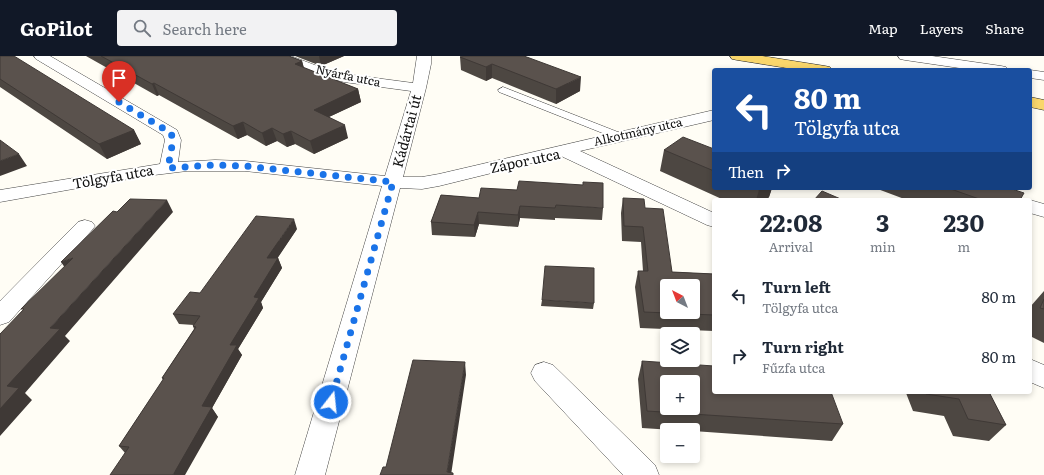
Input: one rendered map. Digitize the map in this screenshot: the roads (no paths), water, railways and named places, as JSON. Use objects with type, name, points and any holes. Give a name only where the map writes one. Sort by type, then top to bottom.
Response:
[{"type":"main road","points":[[737,56],[812,68]]},
{"type":"main road","points":[[1032,102],[1044,105]]},
{"type":"street","points":[[41,56],[171,133],[173,140],[168,168]]},
{"type":"street","name":"Nyárfa utca","points":[[279,56],[315,70],[344,78],[419,88]]},
{"type":"street","name":"Kádártai út","points":[[310,475],[419,88],[424,60],[438,56]]},
{"type":"street","points":[[905,56],[987,68]]},
{"type":"street","points":[[1032,74],[1044,76]]},
{"type":"street","name":"Alkotmány utca","points":[[563,150],[712,115]]},
{"type":"street","name":"Zápor utca","points":[[393,182],[422,182],[439,180],[563,150],[712,220]]},
{"type":"street","name":"Tölgyfa utca","points":[[0,196],[168,168],[215,165],[245,166],[393,182]]},
{"type":"street","points":[[1032,207],[1044,211]]},
{"type":"street","points":[[0,316],[85,226]]},
{"type":"street","points":[[1032,371],[1044,377]]},
{"type":"street","points":[[544,373],[644,475]]},
{"type":"lane","points":[[503,90],[619,136]]}]
